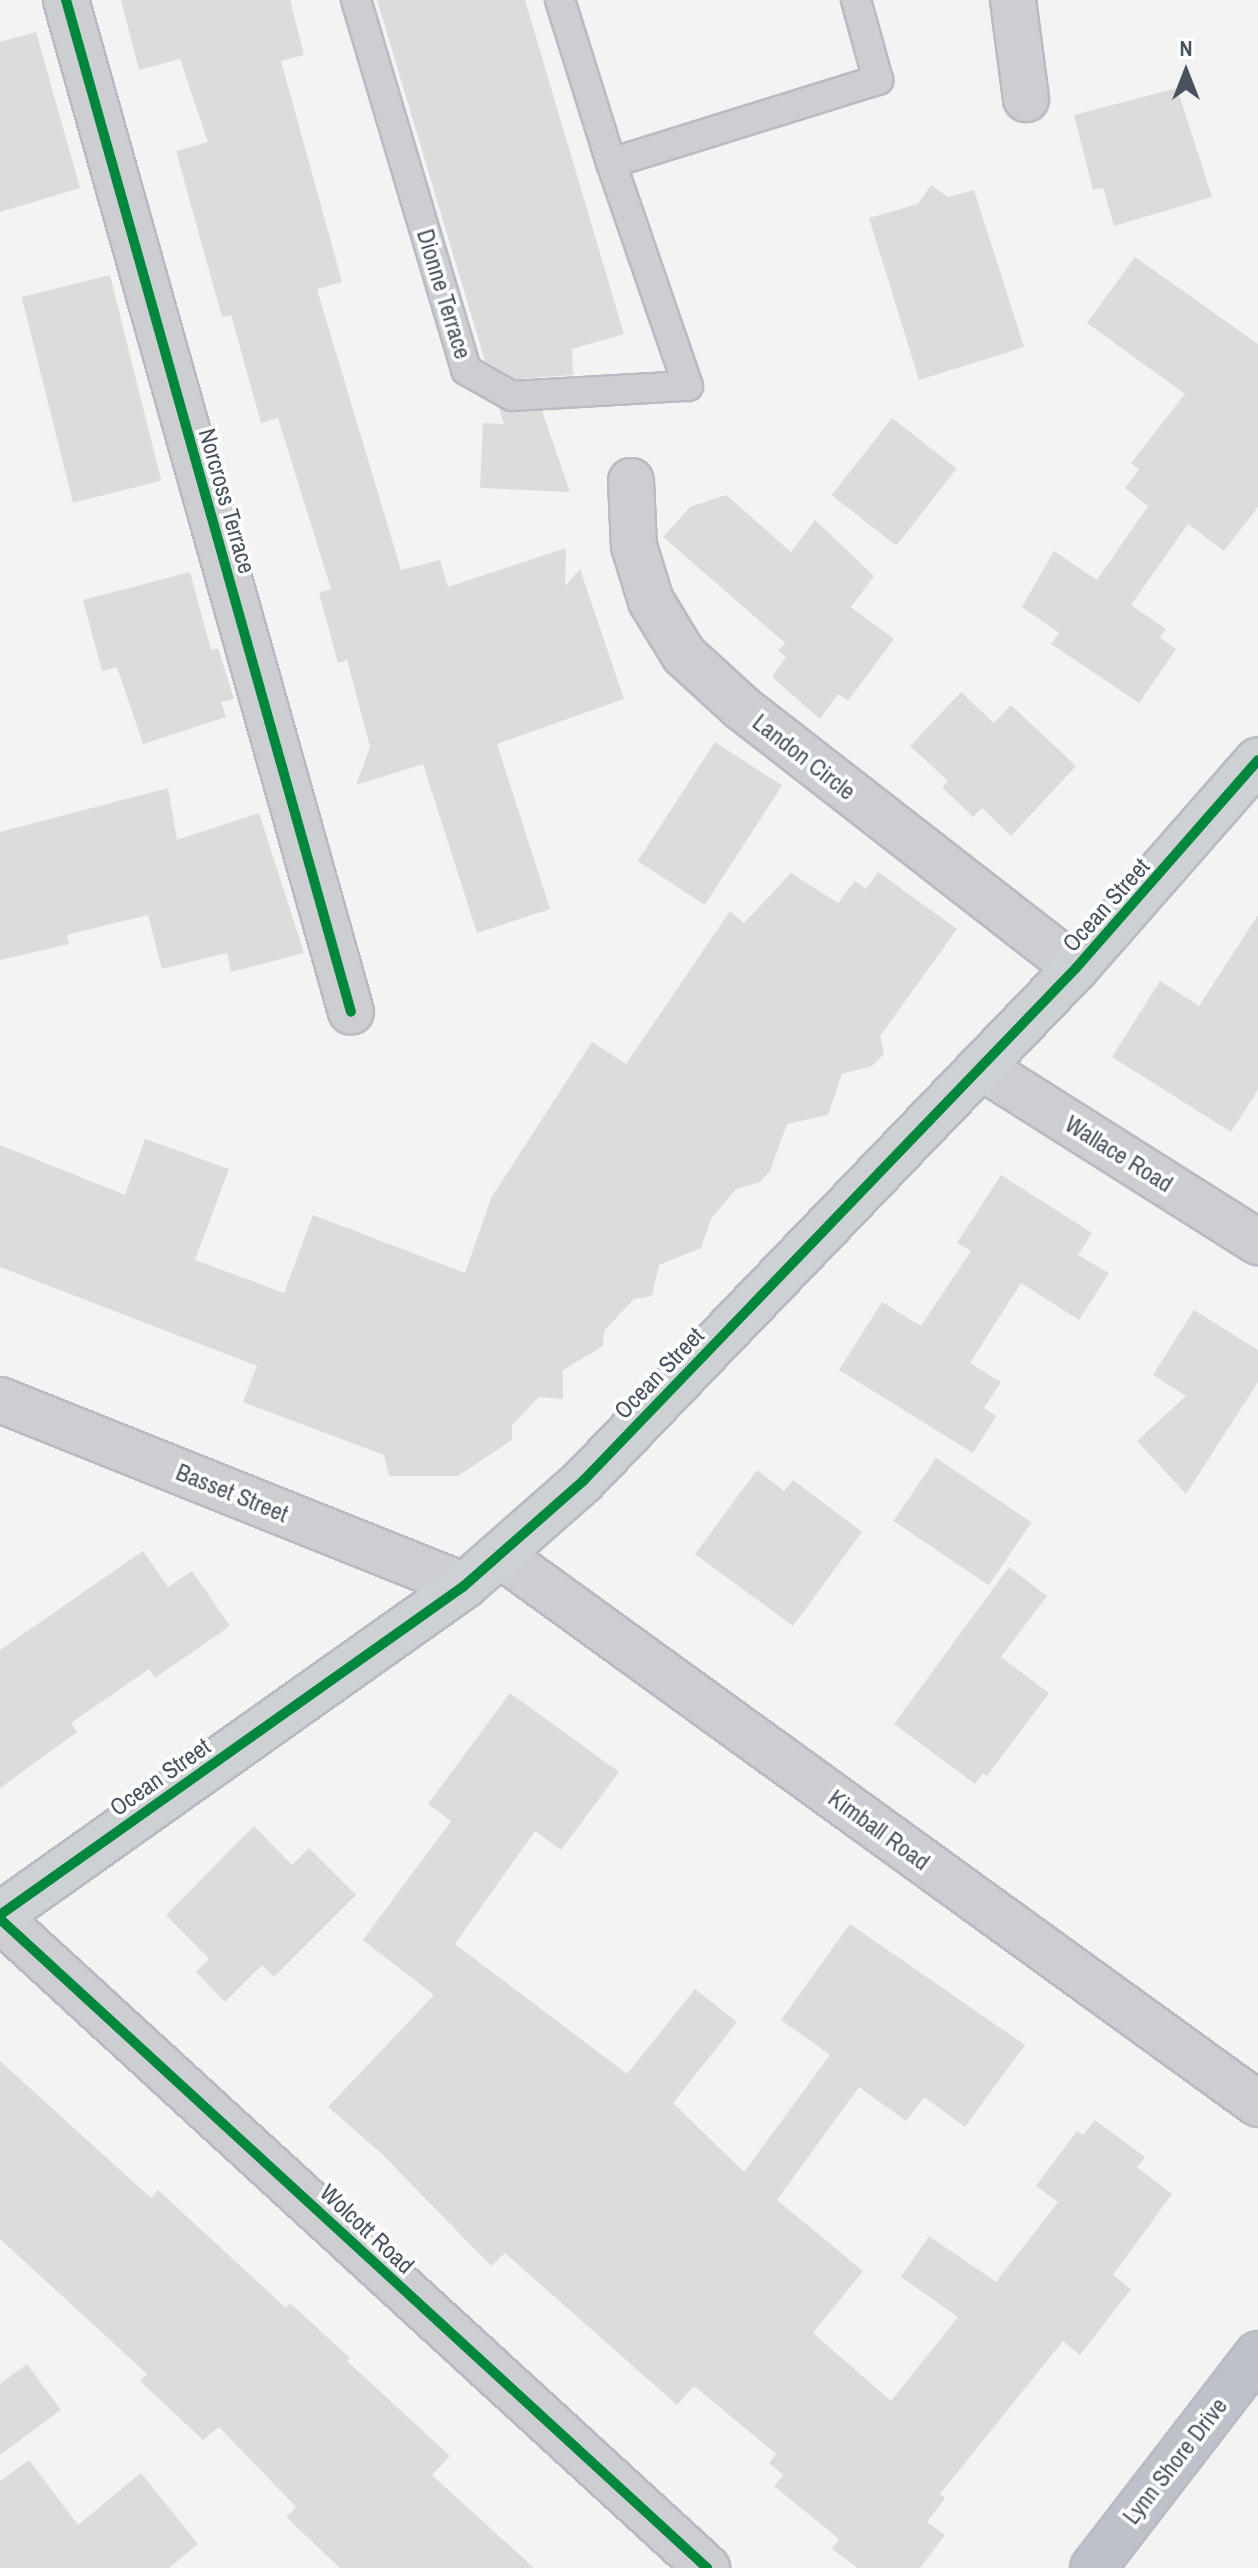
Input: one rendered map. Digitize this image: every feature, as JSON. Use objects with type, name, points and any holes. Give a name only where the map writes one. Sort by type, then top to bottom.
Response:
[{"type":"highway","name":"Lynn Shore Drive","points":[[1093,2568],[1258,2354]]},
{"type":"street","name":"Norcross Terrace","points":[[66,0],[351,1012]]},
{"type":"street","points":[[1013,0],[1026,99]]},
{"type":"street","name":"Landon Circle","points":[[631,481],[634,546],[646,587],[684,655],[742,708],[1076,968]]},
{"type":"street","name":"Ocean Street","points":[[0,1917],[464,1586],[583,1481],[1076,968],[1258,760]]},
{"type":"street","name":"Wallace Road","points":[[981,1067],[1258,1242]]},
{"type":"street","name":"Basset Street","points":[[0,1400],[464,1586]]},
{"type":"street","name":"Kimball Road","points":[[500,1555],[1258,2104]]},
{"type":"street","name":"Wolcott Road","points":[[0,1917],[707,2568]]},
{"type":"lane","name":"Dionne Terrace","points":[[356,0],[466,370],[512,396],[688,386],[611,163]]},
{"type":"lane","points":[[560,0],[611,163],[878,80],[856,0]]},
{"type":"building","points":[[121,0],[290,0],[304,55],[281,61],[342,282],[317,289],[401,570],[440,560],[448,587],[566,548],[565,586],[580,569],[624,699],[497,744],[550,909],[477,933],[423,764],[356,785],[370,747],[347,660],[338,663],[319,593],[331,589],[278,418],[261,423],[231,315],[222,317],[176,151],[208,142],[180,59],[139,70]]},
{"type":"building","points":[[377,0],[525,0],[624,334],[572,349],[573,375],[516,379],[485,361]]},
{"type":"building","points":[[36,32],[80,188],[0,212],[0,42]]},
{"type":"building","points":[[1177,88],[1212,197],[1114,226],[1103,188],[1093,190],[1074,115]]},
{"type":"building","points":[[931,185],[948,197],[974,190],[1024,347],[919,380],[869,218],[918,204]]},
{"type":"building","points":[[1135,257],[1258,344],[1258,507],[1224,551],[1188,524],[1131,605],[1166,629],[1160,638],[1176,649],[1139,703],[1051,644],[1059,633],[1022,607],[1054,551],[1097,580],[1148,506],[1125,488],[1139,469],[1131,463],[1185,394],[1087,323]]},
{"type":"building","points":[[110,275],[161,481],[73,503],[22,297]]},
{"type":"building","points":[[499,408],[542,411],[570,492],[480,488],[483,423],[504,424]]},
{"type":"building","points":[[892,418],[957,468],[896,546],[832,495]]},
{"type":"building","points":[[726,495],[791,552],[815,520],[874,576],[851,607],[894,639],[848,701],[838,694],[820,719],[772,677],[786,657],[778,651],[785,643],[663,537],[690,507]]},
{"type":"building","points":[[190,572],[211,650],[218,648],[234,699],[221,702],[226,717],[143,744],[117,667],[102,671],[83,600]]},
{"type":"building","points":[[961,692],[994,723],[1011,705],[1076,766],[1011,836],[982,808],[973,817],[942,787],[948,781],[910,746]]},
{"type":"building","points":[[715,742],[782,786],[705,905],[638,861]]},
{"type":"building","points":[[168,788],[177,840],[259,813],[304,953],[231,972],[227,953],[162,969],[148,915],[67,935],[69,944],[0,960],[0,832]]},
{"type":"building","points":[[878,872],[957,929],[880,1036],[884,1054],[872,1066],[842,1074],[828,1115],[787,1124],[770,1171],[760,1182],[736,1189],[711,1219],[701,1248],[659,1265],[652,1296],[634,1299],[604,1331],[603,1346],[563,1370],[563,1399],[539,1397],[512,1425],[512,1440],[458,1476],[389,1476],[384,1455],[243,1402],[257,1366],[0,1267],[0,1145],[125,1195],[145,1139],[229,1169],[195,1260],[284,1293],[313,1215],[465,1273],[491,1198],[592,1042],[626,1064],[730,911],[744,923],[791,873],[838,903],[855,881],[866,889]]},
{"type":"building","points":[[1258,915],[1258,1090],[1231,1132],[1112,1057],[1160,981],[1199,1006]]},
{"type":"building","points":[[1001,1175],[1092,1233],[1078,1255],[1109,1273],[1079,1320],[1021,1283],[970,1363],[1001,1382],[984,1408],[996,1416],[973,1453],[839,1370],[882,1302],[921,1326],[971,1251],[957,1243]]},
{"type":"building","points":[[1194,1310],[1258,1350],[1258,1382],[1186,1494],[1137,1441],[1186,1396],[1153,1375]]},
{"type":"building","points":[[936,1458],[1031,1522],[989,1585],[894,1521]]},
{"type":"building","points":[[757,1470],[784,1491],[793,1480],[862,1532],[793,1626],[695,1554]]},
{"type":"building","points":[[143,1551],[168,1587],[192,1571],[230,1626],[155,1678],[149,1669],[71,1723],[77,1732],[0,1788],[0,1650]]},
{"type":"building","points":[[1009,1567],[1047,1596],[1001,1657],[1049,1693],[987,1776],[983,1773],[975,1784],[894,1724]]},
{"type":"building","points":[[510,1693],[619,1772],[561,1850],[535,1831],[455,1944],[627,2074],[695,1989],[737,2022],[673,2103],[744,2172],[830,2055],[781,2020],[850,1924],[1025,2045],[965,2127],[924,2097],[906,2121],[859,2087],[777,2200],[863,2271],[813,2333],[891,2401],[958,2317],[901,2277],[929,2236],[996,2282],[1058,2202],[1036,2186],[1077,2131],[1083,2135],[1095,2120],[1145,2157],[1137,2167],[1172,2194],[1113,2275],[1131,2289],[1080,2355],[1063,2341],[940,2494],[945,2498],[927,2522],[945,2535],[920,2568],[858,2568],[832,2549],[839,2539],[774,2486],[783,2475],[769,2463],[776,2454],[694,2386],[677,2405],[505,2253],[491,2266],[382,2154],[328,2107],[434,1995],[363,1940],[451,1821],[428,1804]]},
{"type":"building","points":[[254,1826],[292,1865],[309,1848],[356,1895],[274,1977],[262,1965],[225,2002],[196,1972],[209,1959],[166,1915]]},
{"type":"building","points":[[0,2061],[151,2198],[158,2190],[286,2308],[290,2303],[350,2358],[347,2361],[450,2456],[432,2475],[534,2568],[340,2568],[286,2517],[296,2507],[219,2427],[203,2440],[140,2381],[147,2374],[0,2239]]},
{"type":"building","points":[[27,2364],[61,2410],[0,2455],[0,2384]]},
{"type":"building","points":[[29,2460],[78,2525],[141,2473],[198,2544],[169,2568],[0,2568],[0,2481]]},
{"type":"cycle path","points":[[66,0],[351,1012]]},
{"type":"cycle path","points":[[0,1915],[464,1586],[583,1481],[1076,968],[1258,760]]},
{"type":"cycle path","points":[[0,1919],[707,2568]]}]
